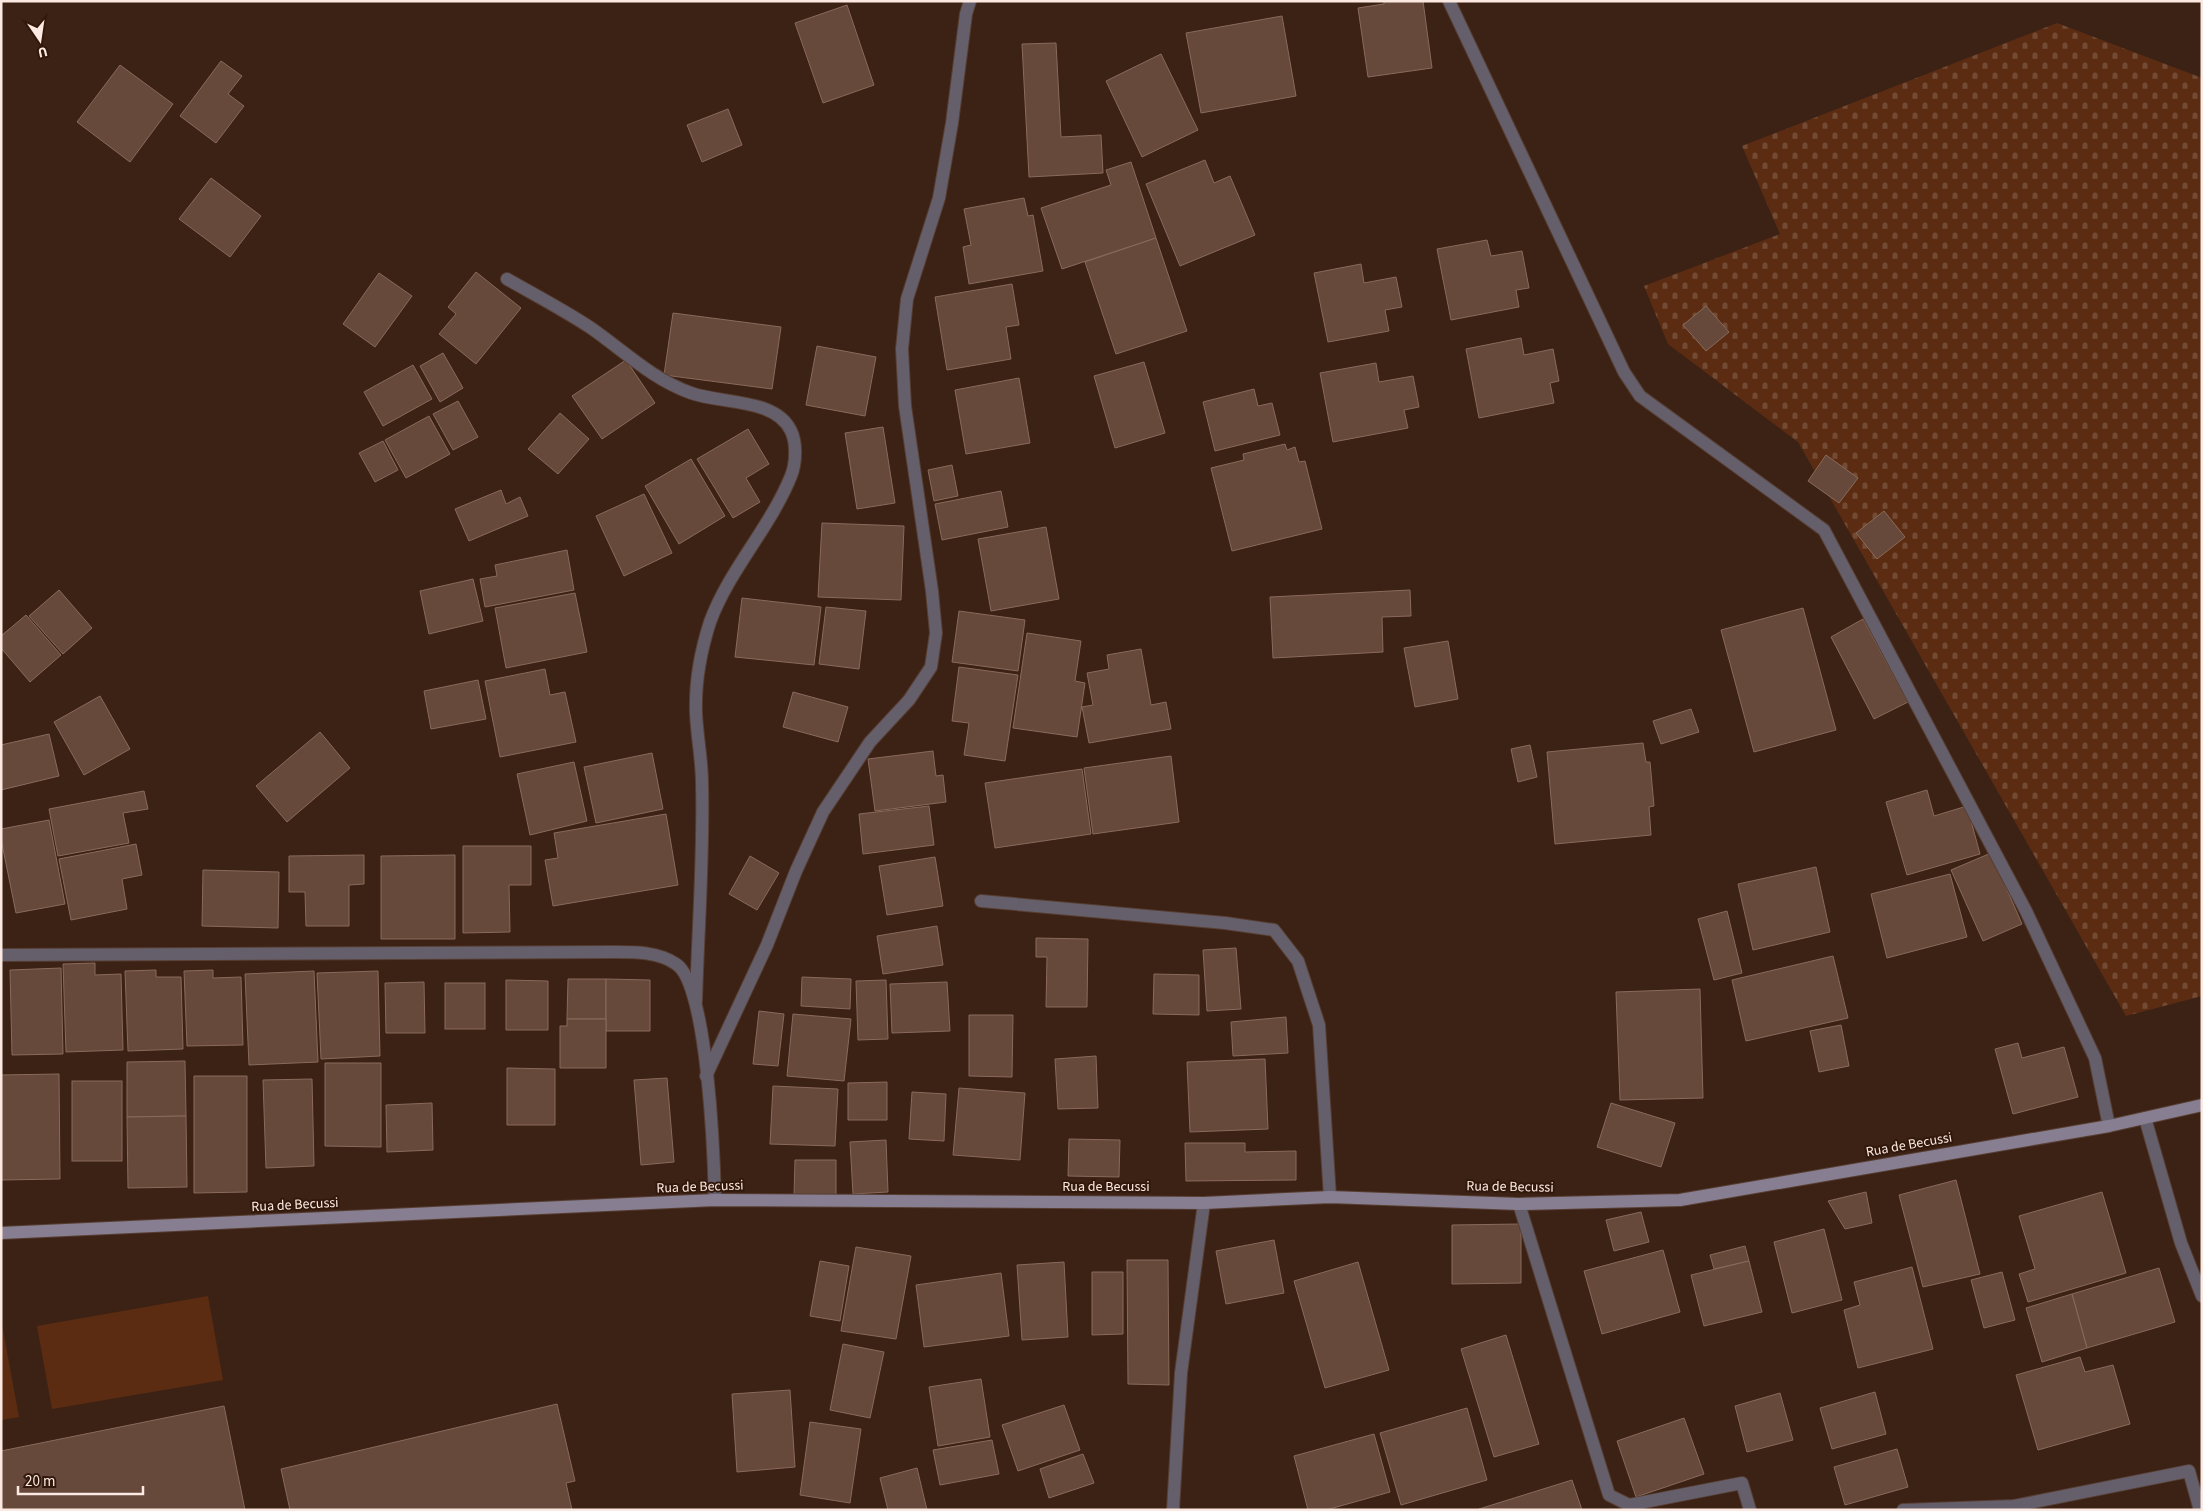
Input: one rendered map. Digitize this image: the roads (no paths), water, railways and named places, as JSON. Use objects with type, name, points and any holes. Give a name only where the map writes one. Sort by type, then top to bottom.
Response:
[{"type":"street","points":[[706,1076],[763,953],[796,871],[823,812],[870,742],[909,700],[931,667],[936,633],[932,591],[905,406],[902,349],[907,299],[939,198],[952,123],[966,14],[970,1]]},
{"type":"street","points":[[1449,1],[1624,372],[1640,396],[1824,530],[2026,911],[2095,1058],[2109,1126]]},
{"type":"street","points":[[507,278],[590,328],[645,370],[680,389],[707,399],[762,407],[780,416],[791,431],[796,449],[792,474],[760,534],[727,586],[711,622],[702,656],[696,712],[702,782],[696,1001],[706,1076],[715,1200]]},
{"type":"street","points":[[981,902],[1225,923],[1274,930],[1298,960],[1319,1026],[1330,1197]]},
{"type":"street","points":[[1,955],[642,953],[678,964],[686,976],[696,1001]]},
{"type":"street","name":"Rua de Becussi","points":[[1,1234],[715,1200],[1204,1203],[1330,1197],[1520,1204],[1680,1200],[2109,1126],[2202,1105]]},
{"type":"street","points":[[2145,1118],[2182,1243],[2202,1296]]},
{"type":"street","points":[[1172,1510],[1181,1373],[1204,1203]]},
{"type":"street","points":[[1520,1204],[1609,1495],[1629,1505],[1742,1483],[1750,1510]]},
{"type":"street","points":[[1903,1510],[2014,1506],[2190,1471],[2199,1507]]}]
